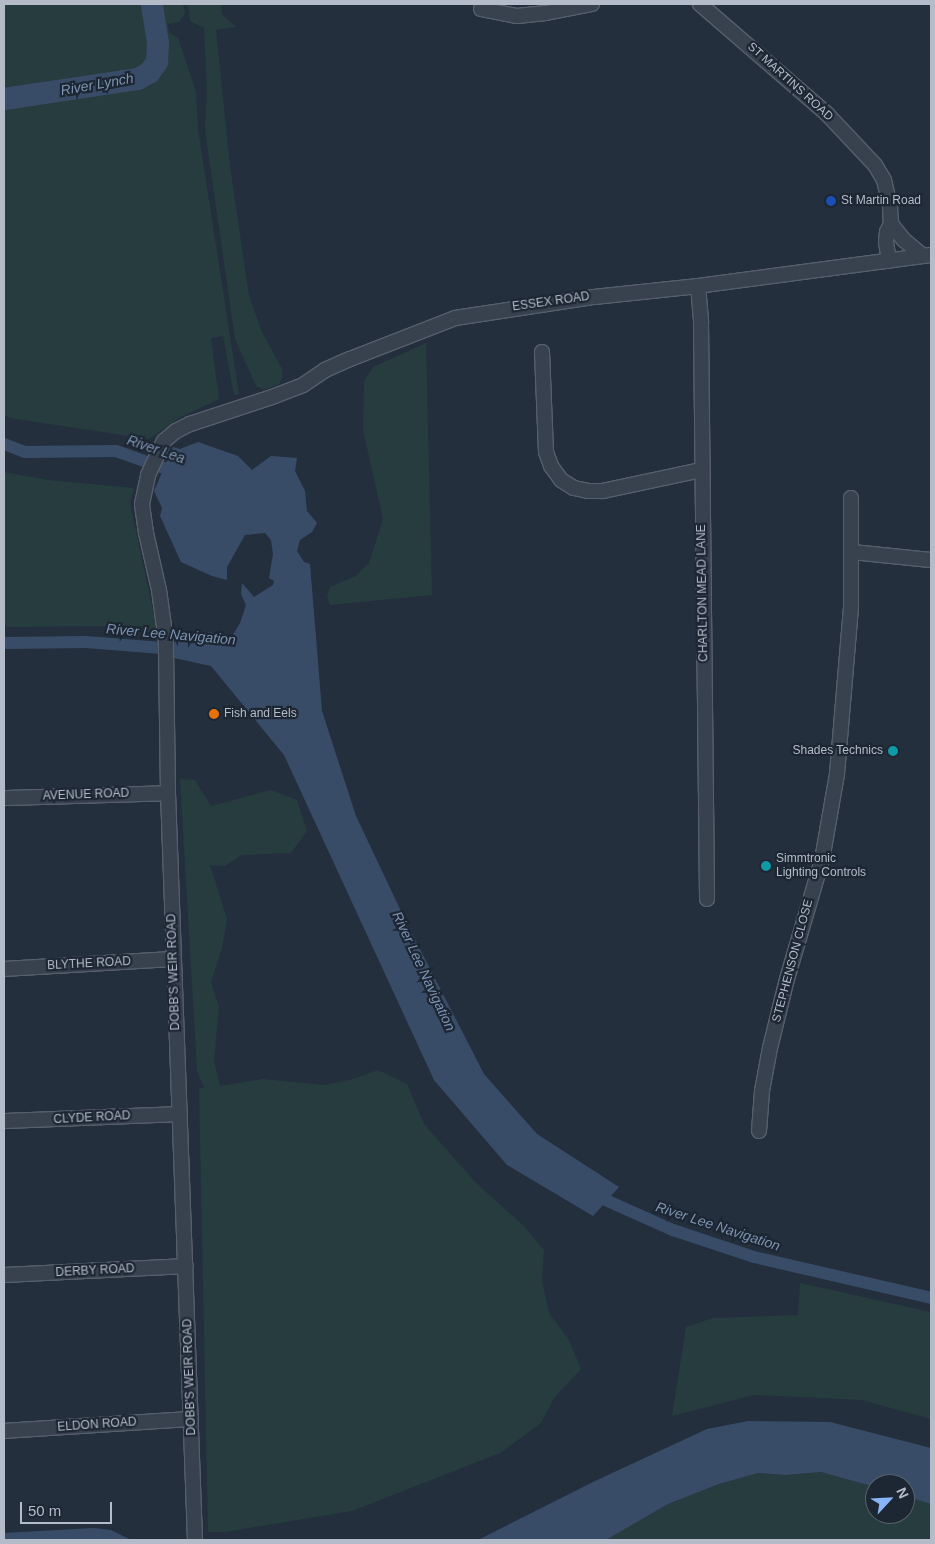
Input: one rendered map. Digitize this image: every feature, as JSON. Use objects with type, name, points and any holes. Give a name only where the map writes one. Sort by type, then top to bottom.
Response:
[{"type":"street","points":[[481,9],[516,16],[546,13],[592,4]]},
{"type":"street","name":"ST MARTINS ROAD","points":[[700,4],[826,114],[876,165],[888,192],[891,224]]},
{"type":"street","points":[[889,260],[887,232],[891,224],[904,240],[927,256]]},
{"type":"street","name":"ESSEX ROAD","points":[[190,424],[303,385],[325,370],[455,318],[584,298],[698,286],[927,256]]},
{"type":"street","name":"CHARLTON MEAD LANE","points":[[698,286],[701,323],[701,470],[707,899]]},
{"type":"street","points":[[542,352],[546,452],[551,466],[561,480],[574,488],[588,492],[602,491],[701,470]]},
{"type":"street","name":"DOBB'S WEIR ROAD","points":[[190,424],[176,431],[164,441],[148,475],[144,490],[143,514],[159,590],[165,637],[168,793],[195,1540]]},
{"type":"street","name":"STEPHENSON CLOSE","points":[[759,1131],[762,1091],[770,1048],[828,830],[837,774],[847,673],[852,552],[851,498]]},
{"type":"street","points":[[852,552],[931,560]]},
{"type":"street","name":"AVENUE ROAD","points":[[4,798],[168,793]]},
{"type":"street","name":"BLYTHE ROAD","points":[[4,969],[174,959]]},
{"type":"street","name":"CLYDE ROAD","points":[[4,1122],[180,1114]]},
{"type":"street","name":"DERBY ROAD","points":[[4,1275],[186,1266]]},
{"type":"street","name":"ELDON ROAD","points":[[4,1430],[191,1419]]},
{"type":"green space","points":[[4,4],[183,4],[185,13],[179,22],[168,24],[169,32],[178,38],[196,92],[198,129],[239,394],[234,395],[223,336],[211,338],[219,399],[179,418],[149,439],[10,418],[4,415]]},
{"type":"green space","points":[[188,4],[221,4],[222,14],[236,27],[216,30],[230,166],[249,296],[262,332],[282,369],[282,378],[279,384],[264,390],[256,386],[235,339],[205,130],[207,90],[204,28],[190,21]]},
{"type":"green space","points":[[426,343],[432,595],[330,605],[327,597],[330,587],[356,576],[369,563],[383,519],[363,430],[364,381],[373,367]]},
{"type":"green space","points":[[4,472],[48,480],[134,488],[130,503],[158,634],[106,626],[4,627]]},
{"type":"green space","points":[[180,779],[195,780],[211,806],[271,790],[297,800],[307,831],[291,853],[242,855],[225,866],[210,865],[227,919],[222,948],[211,982],[219,1007],[214,1061],[220,1086],[263,1079],[324,1085],[353,1079],[378,1070],[407,1084],[424,1124],[476,1183],[524,1226],[544,1250],[542,1281],[549,1313],[569,1340],[581,1369],[554,1398],[541,1423],[500,1453],[352,1511],[225,1532],[208,1532],[199,1088],[204,1088],[197,1071]]},
{"type":"green space","points":[[800,1283],[931,1312],[931,1419],[862,1400],[754,1395],[672,1416],[686,1327],[713,1318],[798,1315]]},
{"type":"green space","points":[[821,1472],[865,1484],[865,1524],[915,1524],[915,1499],[931,1504],[931,1540],[606,1540],[668,1504],[719,1484],[758,1473],[785,1475]]},
{"type":"water","points":[[198,442],[238,456],[252,470],[271,456],[297,458],[295,471],[305,491],[307,511],[317,523],[312,532],[300,540],[297,551],[304,562],[310,564],[322,711],[356,816],[407,924],[484,1074],[537,1134],[619,1187],[593,1216],[507,1165],[434,1080],[284,755],[211,666],[174,658],[175,637],[209,632],[231,638],[240,623],[246,605],[241,594],[242,583],[254,597],[273,585],[274,581],[269,578],[273,554],[271,540],[265,533],[245,535],[227,567],[227,580],[212,576],[181,562],[160,516],[162,508],[154,491],[173,447],[180,449]]},
{"type":"water","points":[[748,1421],[830,1422],[931,1448],[931,1504],[915,1499],[915,1474],[865,1474],[865,1484],[821,1472],[785,1475],[758,1473],[719,1484],[668,1504],[606,1540],[478,1540],[595,1481],[707,1429]]},
{"type":"water","points":[[94,1528],[111,1530],[131,1540],[4,1540],[4,1533]]},
{"type":"waterway","name":"River Lynch","points":[[4,99],[138,79],[149,73],[157,62],[158,43],[152,4]]},
{"type":"waterway","name":"River Lea","points":[[4,444],[25,452],[116,451],[181,474]]},
{"type":"waterway","name":"River Lee Navigation","points":[[4,643],[86,642],[175,649]]},
{"type":"waterway","name":"River Lee Navigation","points":[[592,1194],[673,1230],[754,1257],[931,1298]]},
{"type":"place","name":"St Martin Road","points":[[831,201]]},
{"type":"place","name":"Fish and Eels","points":[[214,714]]},
{"type":"place","name":"Shades Technics","points":[[893,751]]},
{"type":"place","name":"Simmtronic Lighting Controls","points":[[766,866]]}]
